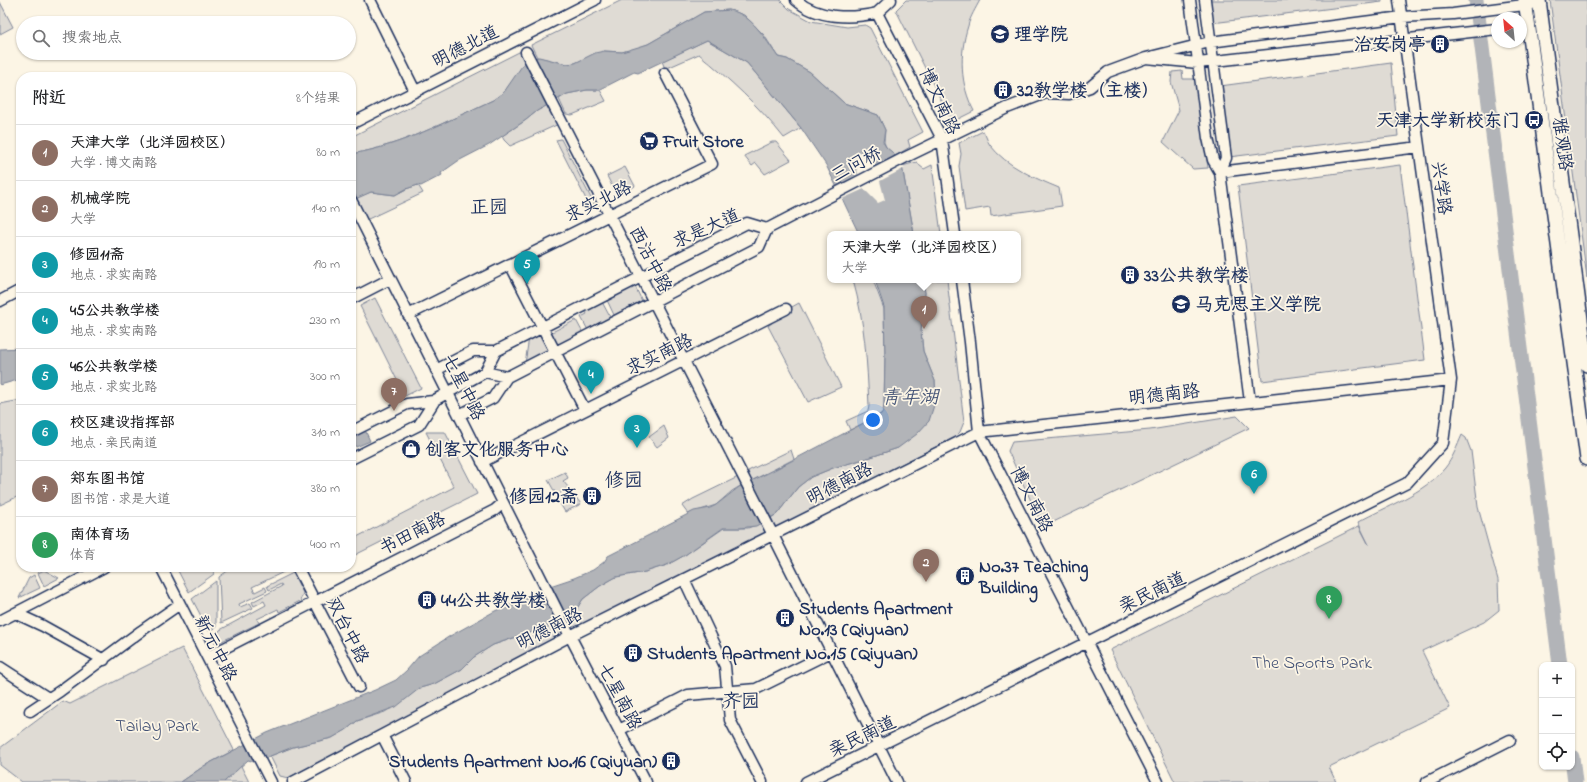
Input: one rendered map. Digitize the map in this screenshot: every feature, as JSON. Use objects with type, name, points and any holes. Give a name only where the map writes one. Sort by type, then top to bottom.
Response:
[{"type":"main road","name":"雅观路","points":[[1540,2],[1587,365]]},
{"type":"main road","name":"雅观路","points":[[1527,39],[1587,459]]},
{"type":"street","points":[[370,0],[415,91]]},
{"type":"street","name":"明德北道","points":[[356,121],[595,0]]},
{"type":"street","points":[[796,0],[820,12],[842,17],[860,17],[877,13],[891,0]]},
{"type":"street","points":[[1190,0],[1208,138],[1213,160],[1220,172],[1250,402]]},
{"type":"street","points":[[1205,0],[1226,158],[1220,172]]},
{"type":"street","name":"兴学路","points":[[1399,0],[1451,380]]},
{"type":"street","name":"三问桥","points":[[768,229],[904,158],[1007,108],[1046,93],[1069,94],[1090,87],[1108,72],[1146,58],[1210,42],[1402,17],[1453,14],[1500,8],[1525,2],[1540,2]]},
{"type":"street","name":"博文南路","points":[[877,13],[942,139],[955,231]]},
{"type":"street","points":[[1527,25],[1542,22]]},
{"type":"street","points":[[1146,58],[1198,63],[1491,30]]},
{"type":"street","name":"西沽中路","points":[[526,52],[773,535],[897,782]]},
{"type":"street","name":"求实北路","points":[[408,315],[712,164],[665,73]]},
{"type":"street","points":[[1220,172],[1419,147]]},
{"type":"street","name":"七星中路","points":[[356,210],[565,626]]},
{"type":"street","name":"求是大道","points":[[496,351],[747,223],[768,229],[760,247],[507,377]]},
{"type":"street","points":[[510,264],[585,410]]},
{"type":"street","points":[[356,296],[390,279]]},
{"type":"street","name":"博文南路","points":[[962,283],[979,432],[1086,644],[1158,782]]},
{"type":"street","points":[[0,301],[16,293]]},
{"type":"street","name":"求实南路","points":[[482,462],[786,309]]},
{"type":"street","points":[[356,430],[407,404],[435,400],[486,372],[496,351],[473,351],[436,370]]},
{"type":"street","points":[[459,415],[493,398],[507,377],[486,372]]},
{"type":"street","name":"明德南路","points":[[293,782],[570,636],[979,432],[1451,380]]},
{"type":"street","name":"亲民南道","points":[[806,782],[1086,644],[1406,483],[1443,443],[1451,380]]},
{"type":"street","points":[[356,456],[419,425],[435,400]]},
{"type":"street","name":"书田南路","points":[[207,657],[495,510],[503,503]]},
{"type":"street","points":[[0,621],[94,572]]},
{"type":"street","name":"新元中路","points":[[159,572],[207,657],[248,743]]},
{"type":"street","name":"新元中路","points":[[163,572],[178,606],[248,743]]},
{"type":"street","name":"双台中路","points":[[299,572],[359,687]]},
{"type":"street","points":[[684,579],[725,666],[730,720],[762,782]]},
{"type":"street","points":[[30,710],[104,660],[178,606]]},
{"type":"street","points":[[14,613],[43,626],[104,660]]},
{"type":"street","name":"七星南路","points":[[565,626],[646,782]]},
{"type":"street","points":[[619,730],[688,695],[756,689],[831,652]]},
{"type":"street","points":[[0,667],[48,698]]},
{"type":"street","points":[[382,735],[406,782]]},
{"type":"street","points":[[1427,782],[1510,740]]},
{"type":"street","points":[[248,743],[270,782]]},
{"type":"street","points":[[257,761],[265,782]]},
{"type":"green space","points":[[622,0],[780,0],[789,9],[811,21],[847,27],[865,25],[870,28],[923,132],[908,140],[910,147],[895,156],[886,147],[884,142],[885,130],[878,115],[844,103],[810,72],[787,59],[778,57],[764,35],[744,15],[729,10],[704,12],[648,44],[635,49],[622,52],[604,51],[575,63],[567,64],[537,57],[531,45]]},
{"type":"green space","points":[[906,0],[980,0],[969,23],[962,58],[962,69],[966,91],[974,111],[952,122],[896,10]]},
{"type":"green space","points":[[1210,0],[1382,0],[1382,2],[1212,23]]},
{"type":"green space","points":[[1550,0],[1587,0],[1587,278]]},
{"type":"green space","points":[[0,2],[13,27],[0,34]]},
{"type":"green space","points":[[707,40],[747,63],[801,128],[784,138],[765,115],[744,94],[699,54],[665,69],[662,61]]},
{"type":"green space","points":[[523,50],[528,61],[504,92],[493,100],[406,139],[356,153],[356,134]]},
{"type":"green space","points":[[1391,63],[1398,136],[1229,157],[1220,86]]},
{"type":"green space","points":[[1182,71],[1183,79],[1197,79],[1208,168],[1193,169],[1163,142],[1179,110],[1171,82],[1172,72]]},
{"type":"green space","points":[[587,90],[600,90],[606,101],[572,115],[566,114],[559,99],[567,94]]},
{"type":"green space","points":[[551,103],[561,123],[510,146],[504,140],[502,136]]},
{"type":"green space","points":[[983,131],[990,145],[1013,166],[1059,188],[1062,206],[991,216],[990,207],[965,211],[959,166],[961,154],[959,143]]},
{"type":"green space","points":[[561,139],[595,206],[591,209],[556,140]]},
{"type":"green space","points":[[772,142],[776,142],[791,160],[765,174],[756,163],[752,166],[744,156]]},
{"type":"green space","points":[[917,162],[924,169],[932,165],[941,231],[913,231],[902,166]]},
{"type":"green space","points":[[1400,165],[1425,360],[1262,381],[1238,186]]},
{"type":"green space","points":[[625,167],[635,186],[617,196],[607,176]]},
{"type":"green space","points":[[418,185],[423,193],[366,220],[356,200],[356,198],[371,192],[395,195]]},
{"type":"green space","points":[[854,283],[874,283],[884,309],[884,411],[850,430],[846,421],[868,411],[869,406],[863,327]]},
{"type":"green space","points":[[923,283],[947,283],[964,422],[960,432],[955,437],[776,528],[771,518],[777,514],[798,487],[811,477],[833,468],[898,448],[936,399],[935,381],[923,351],[921,331],[925,293]]},
{"type":"green space","points":[[634,284],[642,301],[614,315],[606,298]]},
{"type":"green space","points":[[375,298],[421,388],[405,396],[360,306]]},
{"type":"green space","points":[[601,300],[610,317],[603,321],[604,325],[589,332],[581,317],[587,314],[584,309]]},
{"type":"green space","points":[[799,303],[841,387],[808,402],[768,326],[790,308]]},
{"type":"green space","points":[[576,320],[584,335],[557,347],[550,333]]},
{"type":"green space","points":[[540,332],[550,352],[525,364],[529,337]]},
{"type":"green space","points":[[16,401],[16,497],[0,505],[0,404]]},
{"type":"green space","points":[[1237,416],[1249,428],[1043,527],[1008,451],[1012,442],[1150,430]]},
{"type":"green space","points":[[664,426],[669,438],[657,447],[649,437]]},
{"type":"green space","points":[[426,432],[445,432],[477,494],[356,554],[356,537],[454,487]]},
{"type":"green space","name":"The Sports Park","points":[[1462,435],[1466,438],[1471,451],[1478,507],[1498,580],[1499,610],[1484,622],[1422,651],[1450,708],[1329,767],[1336,782],[1175,782],[1110,650],[1359,526],[1369,545],[1358,522],[1404,499],[1436,477],[1445,468],[1455,452]]},
{"type":"green space","points":[[791,450],[794,459],[751,481],[748,471]]},
{"type":"green space","points":[[565,472],[568,478],[563,481],[568,487],[557,496],[548,480]]},
{"type":"green space","points":[[738,477],[742,485],[732,491],[716,505],[688,514],[682,506],[693,499]]},
{"type":"green space","points":[[571,491],[581,504],[565,512],[559,502]]},
{"type":"green space","points":[[763,522],[769,533],[575,631],[570,619],[583,599],[600,586],[616,577],[645,572],[667,565],[685,555],[724,528],[748,528]]},
{"type":"green space","points":[[48,572],[59,578],[44,586],[38,573]]},
{"type":"green space","points":[[179,572],[213,572],[214,574],[189,592]]},
{"type":"green space","points":[[226,572],[284,572],[252,587],[255,592],[265,587],[267,591],[239,604],[240,607],[250,603],[253,608],[221,623],[219,577]]},
{"type":"green space","points":[[293,573],[303,593],[300,601],[279,612],[278,609],[257,619],[259,623],[216,644],[213,639],[220,630],[266,605],[264,601],[254,606],[252,602],[282,586],[281,584],[269,590],[267,586]]},
{"type":"green space","points":[[34,575],[40,588],[19,598],[29,578]]},
{"type":"green space","points":[[216,581],[216,627],[209,631],[192,599]]},
{"type":"green space","points":[[559,623],[563,632],[561,637],[288,778],[280,776],[270,756],[293,747],[332,738],[346,730],[357,721],[385,712],[420,688],[434,684],[462,669],[474,657],[493,645]]},
{"type":"green space","name":"Tailay Park","points":[[182,648],[234,750],[204,766],[181,782],[22,782],[0,765],[0,748],[63,701],[70,704]]},
{"type":"green space","points":[[241,766],[249,782],[224,782]]},
{"type":"water","points":[[729,10],[745,16],[763,35],[778,57],[787,59],[810,72],[844,103],[878,115],[885,130],[883,142],[902,166],[913,231],[858,231],[826,165],[801,128],[747,63],[707,40],[638,73],[634,72],[599,90],[587,90],[567,94],[537,111],[489,145],[458,161],[441,173],[442,175],[421,186],[418,185],[406,189],[395,195],[371,192],[356,199],[356,153],[406,139],[493,100],[504,92],[524,63],[533,58],[539,57],[567,64],[575,63],[595,53],[604,51],[622,52],[648,44],[704,12]]},
{"type":"water","name":"青年湖","points":[[876,283],[923,283],[925,293],[921,331],[923,351],[935,381],[936,399],[929,421],[917,434],[898,448],[833,468],[811,477],[798,487],[777,514],[756,526],[723,528],[685,555],[667,565],[645,572],[616,577],[600,586],[583,599],[570,619],[493,645],[474,657],[462,669],[434,684],[420,688],[396,707],[357,721],[346,730],[332,738],[293,747],[255,762],[248,760],[224,782],[181,782],[204,766],[267,733],[375,690],[396,680],[419,656],[450,636],[495,611],[519,601],[538,590],[593,570],[604,562],[608,556],[694,511],[710,508],[716,505],[739,487],[881,414],[884,405],[884,307]]},
{"type":"water","points":[[16,348],[16,380],[0,385],[0,349]]},
{"type":"water","points":[[365,430],[370,441],[356,447],[356,434]]},
{"type":"pier","points":[[860,152],[875,167],[897,155],[905,168],[880,181],[885,200],[878,203],[864,189],[842,199],[845,208],[830,177],[836,187],[858,174],[854,156]]},
{"type":"waterway","points":[[1476,0],[1560,662]]},
{"type":"waterway","points":[[1574,770],[1575,782]]},
{"type":"place","name":"理学院","points":[[1000,34]]},
{"type":"place","name":"治安岗亭","points":[[1440,44]]},
{"type":"place","name":"32教学楼（主楼）","points":[[1003,90]]},
{"type":"place","name":"天津大学新校东门","points":[[1534,120]]},
{"type":"place","name":"Fruit Store","points":[[649,141]]},
{"type":"place","name":"33公共教学楼","points":[[1130,275]]},
{"type":"place","name":"46公共教学楼","points":[[527,284]]},
{"type":"place","name":"马克思主义学院","points":[[1181,304]]},
{"type":"place","name":"天津大学（北洋园校区）","points":[[924,329]]},
{"type":"place","name":"45公共教学楼","points":[[591,394]]},
{"type":"place","name":"郑东图书馆","points":[[394,411]]},
{"type":"place","name":"修园11斋","points":[[637,448]]},
{"type":"place","name":"创客文化服务中心","points":[[411,449]]},
{"type":"place","name":"校区建设指挥部","points":[[1254,494]]},
{"type":"place","name":"修园12斋","points":[[592,496]]},
{"type":"place","name":"No.37 Teaching Building","points":[[965,576]]},
{"type":"place","name":"机械学院","points":[[926,582]]},
{"type":"place","name":"44公共教学楼","points":[[427,600]]},
{"type":"place","name":"Students Apartment No.13 (Qiyuan)","points":[[785,618]]},
{"type":"place","name":"南体育场","points":[[1329,619]]},
{"type":"place","name":"Students Apartment No.15 (Qiyuan)","points":[[633,653]]},
{"type":"place","name":"Students Apartment No.16 (Qiyuan)","points":[[671,761]]},
{"type":"district","name":"正园","points":[[489,206]]},
{"type":"district","name":"修园","points":[[624,479]]},
{"type":"district","name":"齐园","points":[[741,700]]}]
